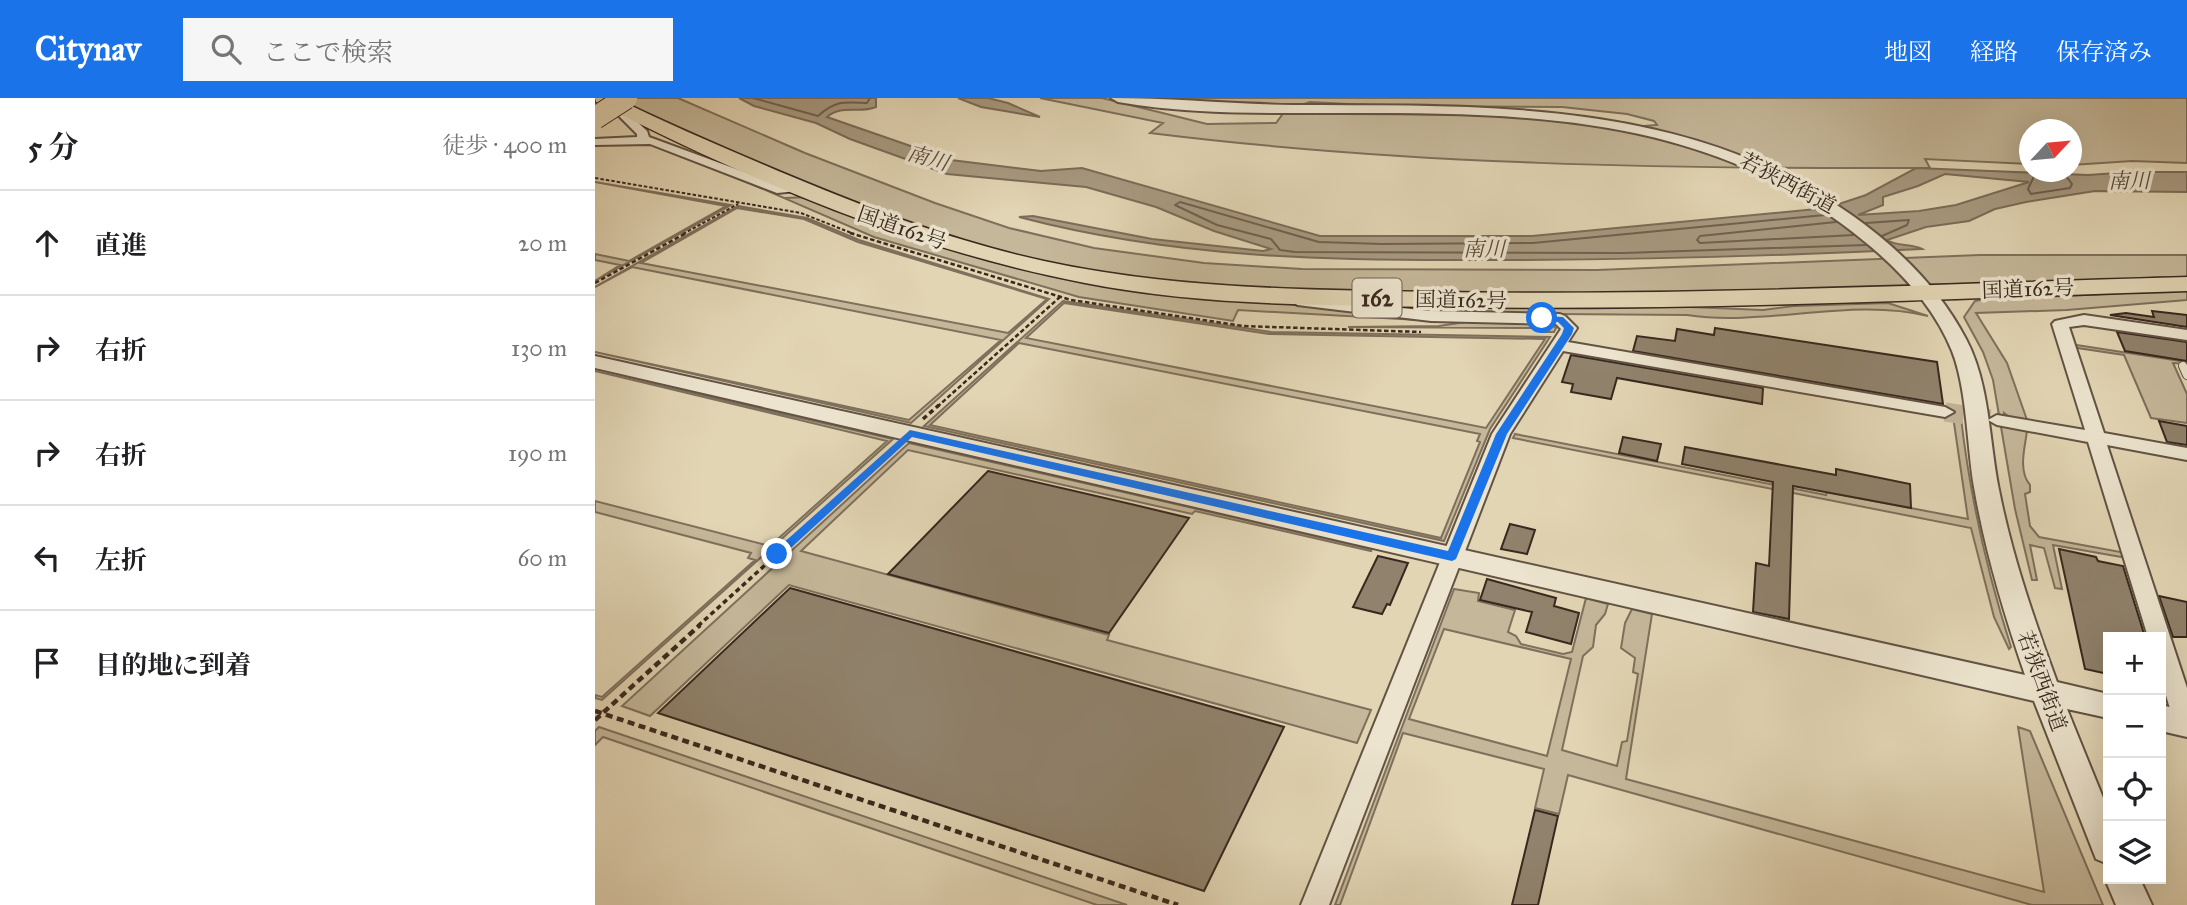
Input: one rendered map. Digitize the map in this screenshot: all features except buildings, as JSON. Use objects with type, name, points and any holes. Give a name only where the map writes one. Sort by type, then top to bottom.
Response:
[{"type":"highway","points":[[595,118],[617,102]]},
{"type":"highway","name":"国道162号","points":[[617,102],[797,187],[906,231],[979,253],[1052,270],[1157,287],[1282,295],[1619,302],[1920,289],[2187,284]]},
{"type":"street","name":"若狭西街道","points":[[1118,98],[1215,107],[1525,111],[1629,122],[1731,152],[1776,171],[1821,196],[1888,252],[1952,331],[1967,363],[1991,516],[2013,599],[2045,691],[2103,836]]},
{"type":"street","points":[[617,102],[621,113],[643,133],[643,139]]},
{"type":"street","points":[[595,142],[643,139],[731,169],[781,190],[797,187]]},
{"type":"street","points":[[1282,295],[1286,299],[1305,303],[1431,316],[1560,319],[1569,328],[1501,434],[1315,905]]},
{"type":"street","points":[[2157,632],[2060,324],[2084,320],[2187,335]]},
{"type":"street","points":[[1558,345],[1945,412]]},
{"type":"street","points":[[595,362],[2103,705]]},
{"type":"street","points":[[1997,420],[2187,454]]},
{"type":"street","points":[[2166,659],[2187,724]]},
{"type":"street","points":[[2166,719],[2187,724]]},
{"type":"street","points":[[2124,884],[2134,905]]},
{"type":"path","points":[[595,283],[740,203]]},
{"type":"path","points":[[595,720],[1060,297]]},
{"type":"path","points":[[595,711],[1178,905]]},
{"type":"shaded area","points":[[611,98],[678,98],[805,153],[1009,228],[1094,248],[1204,263],[1302,269],[1597,270],[1980,255],[2187,255],[2187,280],[1964,286],[1946,284],[1619,298],[1227,289],[1057,267],[883,218]]},
{"type":"shaded area","points":[[1040,98],[1102,98],[1207,124],[1276,123],[1285,111],[1519,114],[1630,127],[1657,125],[1654,121],[1627,114],[1562,107],[1387,106],[1310,102],[1298,106],[1137,98],[2187,98],[2187,163],[2132,161],[2082,164],[2082,119],[2019,119],[2019,164],[1925,159],[1930,168],[1637,166],[1442,158],[1247,144],[1150,133],[1163,123]]},
{"type":"shaded area","points":[[703,163],[784,198],[808,197],[876,226],[953,250],[1302,306],[1419,320],[1238,310],[1233,321],[1079,297],[874,237]]},
{"type":"shaded area","points":[[595,182],[731,205],[595,281],[620,265],[595,260],[595,254],[629,261],[726,206]]},
{"type":"shaded area","points":[[738,206],[807,218],[859,240],[1049,299],[911,423],[595,352],[909,420],[1001,340],[632,267],[595,287]],"holes":[[[737,208],[804,219],[858,242],[1047,299],[1008,333],[641,263]]]},
{"type":"shaded area","points":[[2187,290],[2187,300],[2067,310],[1976,313],[2007,363],[2027,420],[2009,417],[2004,413],[2005,426],[2027,430],[2023,465],[2030,485],[2030,492],[2025,494],[2030,526],[2039,537],[2126,553],[2127,558],[2053,545],[2062,589],[2055,588],[2044,548],[2030,545],[2037,580],[2032,580],[2015,509],[1993,380],[1983,352],[1964,317],[1975,301],[1980,300]]},
{"type":"shaded area","points":[[1312,300],[1763,310],[1794,306],[1888,303],[1928,316],[1869,310],[1747,318],[1426,313]]},
{"type":"shaded area","points":[[1063,301],[1271,332],[1550,337],[1490,429],[1444,541],[924,426]],"holes":[[[1064,303],[1269,334],[1545,339],[1486,428],[1026,338]],[[1019,343],[1480,434],[1477,441],[1480,442],[1441,538],[930,425]]]},
{"type":"shaded area","points":[[1472,321],[1549,323],[1556,328],[1554,332],[1541,332],[1539,328],[1348,327],[1439,326]]},
{"type":"shaded area","points":[[2070,344],[2187,362],[2173,363],[2187,394],[2187,423],[2151,418],[2124,355],[2071,347]]},
{"type":"shaded area","points":[[595,371],[893,439],[602,700],[595,698],[595,695],[602,697],[755,560],[748,558],[751,553],[595,512],[595,501],[770,546],[887,441]]},
{"type":"shaded area","points":[[1953,416],[1961,418],[1980,534],[2011,647],[2009,649],[1994,617],[1971,528],[1513,438],[1515,434],[1826,495],[1827,492],[1968,519]]},
{"type":"shaded area","points":[[909,443],[1372,549],[1371,551],[1195,511],[1192,514],[908,450],[801,551],[1109,635],[1107,640],[1371,710],[1357,743],[789,585],[650,716],[622,706]]},
{"type":"shaded area","points":[[1454,589],[1479,593],[1478,601],[1515,610],[1508,632],[1516,636],[1521,644],[1563,654],[1572,652],[1586,598],[1608,604],[1605,614],[1596,625],[1593,647],[1583,656],[1562,750],[1617,766],[1622,742],[1627,741],[1638,674],[1633,672],[1635,658],[1621,648],[1625,623],[1632,609],[1652,614],[1626,779],[2044,892],[2018,727],[2030,731],[2103,905],[2032,905],[1568,775],[1559,814],[1535,808],[1544,769],[1403,733],[1340,905],[1335,905]],"holes":[[[1444,629],[1571,659],[1547,756],[1409,719]]]},
{"type":"shaded area","points":[[599,727],[1127,905],[1097,905],[603,737],[595,745],[595,731]]},
{"type":"water","name":"南川","points":[[739,98],[876,98],[876,107],[839,111],[827,117],[951,160],[1041,171],[1082,168],[1320,236],[1532,236],[1827,208],[1866,195],[1916,168],[2019,172],[2019,181],[1945,174],[1883,197],[1883,205],[1858,215],[1919,211],[1956,205],[2029,182],[2082,182],[2082,175],[2187,172],[2187,192],[2095,191],[2026,202],[1995,209],[1969,221],[1926,227],[1887,240],[1922,249],[1541,260],[1310,258],[1193,249],[1135,241],[1019,217],[1033,216],[1152,239],[1263,251],[1271,249],[1214,231],[1156,207],[1086,187],[947,174],[850,139],[816,123],[754,106]]},
{"type":"water","points":[[958,98],[988,98],[1008,103],[1040,117],[981,107]]},
{"type":"tunnel","points":[[1945,412],[1990,419]]},
{"type":"route","points":[[777,554],[910,434],[1452,556],[1501,434],[1567,334],[1569,328],[1560,319],[1542,318]]}]
